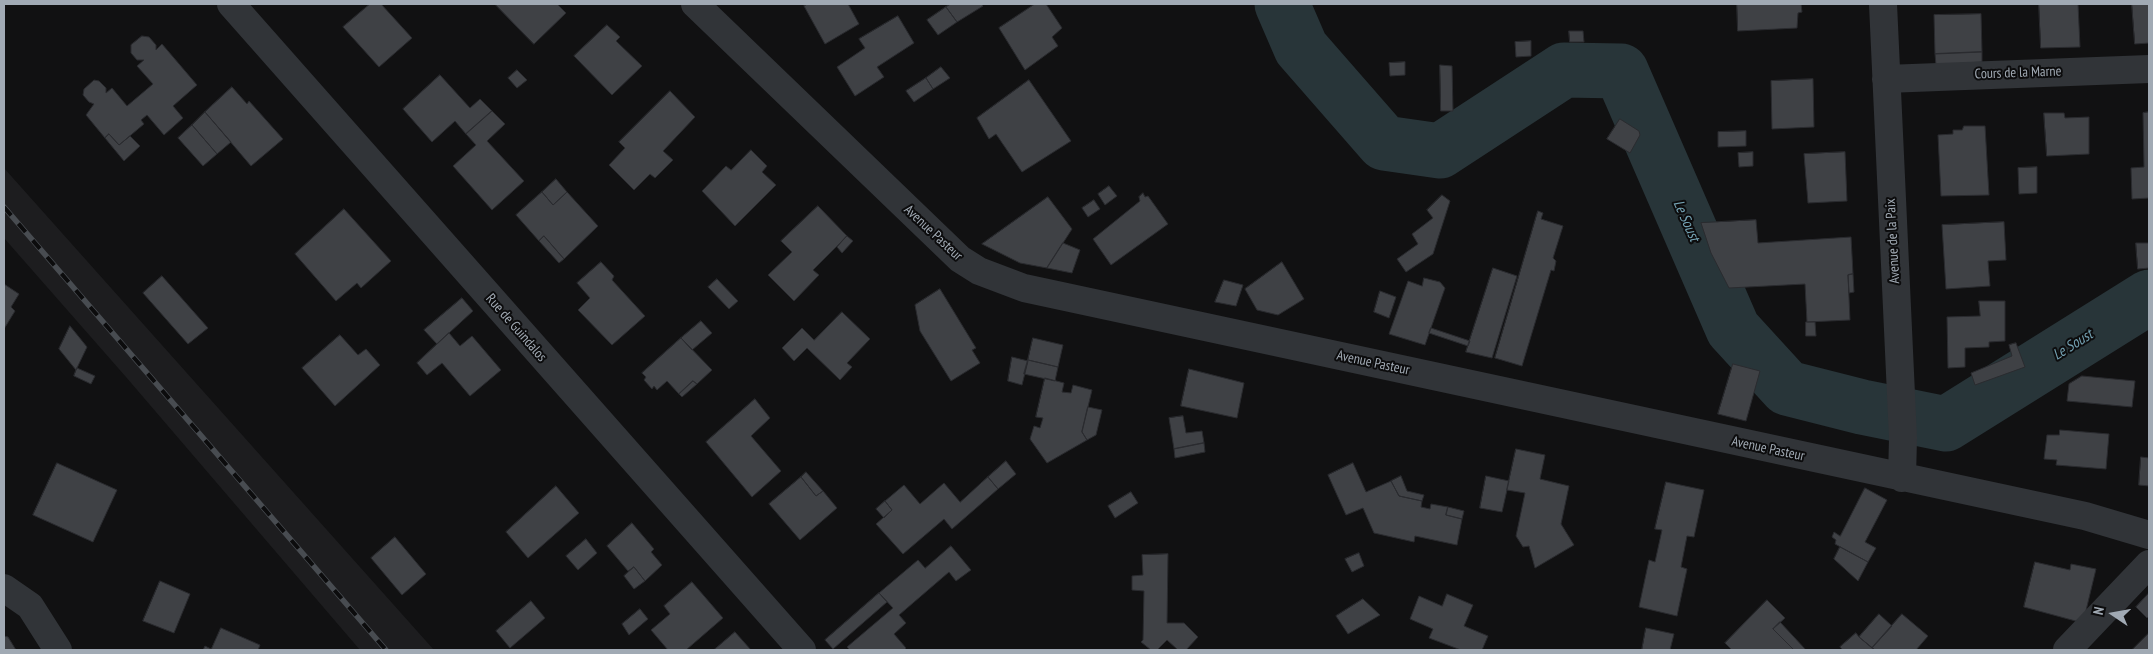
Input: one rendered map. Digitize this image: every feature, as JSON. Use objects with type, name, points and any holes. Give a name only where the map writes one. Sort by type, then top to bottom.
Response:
[{"type":"street","name":"Rue de Guindalos","points":[[231,4],[802,650]]},
{"type":"street","name":"Avenue Pasteur","points":[[694,4],[960,259],[980,271],[1024,288],[2085,516],[2149,535]]},
{"type":"street","name":"Avenue de la Paix","points":[[1883,4],[1903,438],[1902,478]]},
{"type":"street","name":"Cours de la Marne","points":[[1886,79],[2149,69]]},
{"type":"street","points":[[2068,650],[2149,564]]},
{"type":"street","points":[[4,588],[30,606],[58,650]]},
{"type":"shaded area","points":[[4,168],[434,650],[360,650],[4,238]]},
{"type":"building","points":[[370,4],[381,4],[412,38],[379,67],[343,27]]},
{"type":"building","points":[[495,4],[557,4],[566,13],[534,44]]},
{"type":"building","points":[[808,4],[848,4],[859,24],[825,44],[804,6]]},
{"type":"building","points":[[951,4],[981,4],[983,6],[957,22],[946,7]]},
{"type":"building","points":[[1035,4],[1046,4],[1062,28],[1052,37],[1058,46],[1025,70],[999,28]]},
{"type":"building","points":[[1737,4],[1801,4],[1802,12],[1798,13],[1797,28],[1738,31]]},
{"type":"building","points":[[2039,4],[2078,4],[2080,47],[2041,48]]},
{"type":"building","points":[[2132,4],[2149,4],[2149,43],[2135,44]]},
{"type":"building","points":[[946,7],[957,22],[938,35],[927,20]]},
{"type":"building","points":[[1981,14],[1982,52],[1935,54],[1934,15]]},
{"type":"building","points":[[898,16],[914,43],[877,67],[884,77],[855,96],[837,67],[865,48],[859,39]]},
{"type":"building","points":[[607,25],[620,37],[616,41],[642,66],[612,95],[574,56]]},
{"type":"building","points":[[1569,31],[1583,31],[1584,42],[1570,42]]},
{"type":"building","points":[[142,36],[149,37],[156,45],[156,50],[162,44],[197,85],[173,106],[183,118],[164,135],[147,115],[141,120],[144,124],[119,145],[109,134],[105,138],[86,115],[94,104],[89,102],[83,95],[84,89],[94,80],[99,81],[106,88],[106,93],[112,88],[127,106],[153,84],[137,66],[144,60],[137,60],[131,53],[131,45]]},
{"type":"building","points":[[1531,41],[1531,56],[1516,57],[1515,42]]},
{"type":"building","points":[[1982,52],[1982,62],[1936,65],[1935,54]]},
{"type":"building","points":[[1405,62],[1405,75],[1390,76],[1389,63]]},
{"type":"building","points":[[1440,65],[1452,66],[1453,111],[1441,111]]},
{"type":"building","points":[[941,67],[950,78],[933,89],[926,78]]},
{"type":"building","points":[[517,70],[527,80],[517,88],[508,78]]},
{"type":"building","points":[[440,75],[470,108],[480,99],[492,111],[466,134],[455,121],[432,142],[403,109]]},
{"type":"building","points":[[926,78],[933,89],[914,102],[906,91]]},
{"type":"building","points":[[1813,79],[1814,127],[1772,129],[1771,81]]},
{"type":"building","points":[[1029,80],[1071,141],[1022,172],[996,134],[989,139],[977,118]]},
{"type":"building","points":[[232,87],[247,104],[249,101],[283,139],[251,166],[205,112]]},
{"type":"building","points":[[670,91],[695,117],[663,151],[673,160],[655,178],[650,174],[634,190],[609,165],[625,148],[619,142]]},
{"type":"building","points":[[492,111],[505,124],[487,141],[524,181],[492,210],[453,166],[476,145],[466,134]]},
{"type":"building","points":[[205,112],[231,142],[217,154],[192,125]]},
{"type":"building","points":[[2149,112],[2149,198],[2132,199],[2131,168],[2144,167],[2143,113]]},
{"type":"building","points":[[2044,113],[2064,113],[2065,118],[2089,117],[2089,154],[2047,156]]},
{"type":"building","points":[[1620,119],[1639,131],[1640,135],[1630,153],[1607,139]]},
{"type":"building","points":[[192,125],[217,154],[203,166],[178,138]]},
{"type":"building","points":[[1964,126],[1985,126],[1989,195],[1941,196],[1938,135],[1953,134],[1953,130],[1962,130]]},
{"type":"building","points":[[1746,131],[1746,146],[1718,147],[1718,132]]},
{"type":"building","points":[[109,134],[119,145],[130,136],[140,146],[124,161],[105,138]]},
{"type":"building","points":[[751,150],[767,166],[762,172],[776,185],[735,226],[702,191],[726,166],[731,170]]},
{"type":"building","points":[[1753,152],[1753,166],[1739,167],[1738,153]]},
{"type":"building","points":[[1845,152],[1847,201],[1808,203],[1804,154]]},
{"type":"building","points":[[2037,167],[2037,193],[2019,194],[2018,168]]},
{"type":"building","points":[[556,179],[567,192],[553,205],[542,192]]},
{"type":"building","points":[[1109,186],[1117,196],[1105,205],[1098,194]]},
{"type":"building","points":[[542,192],[553,205],[567,192],[598,226],[564,259],[544,236],[539,241],[516,215]]},
{"type":"building","points":[[1143,193],[1145,197],[1148,196],[1168,224],[1111,265],[1093,239],[1140,201],[1139,197]]},
{"type":"building","points":[[1442,195],[1450,201],[1433,254],[1406,272],[1397,259],[1418,244],[1412,234],[1433,218],[1427,210]]},
{"type":"building","points":[[1048,197],[1072,229],[1047,268],[1020,263],[982,244]]},
{"type":"building","points":[[1094,200],[1100,209],[1088,217],[1082,208]]},
{"type":"building","points":[[818,206],[847,236],[813,270],[819,275],[794,301],[768,275],[792,252],[781,241]]},
{"type":"building","points":[[344,209],[391,261],[361,288],[357,283],[336,301],[295,254]]},
{"type":"building","points":[[1538,211],[1543,213],[1541,219],[1563,226],[1553,258],[1556,261],[1554,271],[1551,270],[1522,366],[1495,358]]},
{"type":"building","points":[[1756,220],[1758,243],[1851,237],[1853,274],[1848,275],[1850,320],[1807,322],[1805,284],[1729,288],[1711,253],[1701,223]]},
{"type":"building","points":[[2004,222],[2006,260],[1988,261],[1990,286],[1946,289],[1942,225]]},
{"type":"building","points":[[544,236],[564,259],[559,263],[539,241]]},
{"type":"building","points":[[847,236],[853,241],[842,253],[837,247]]},
{"type":"building","points":[[1063,243],[1080,250],[1072,273],[1047,268]]},
{"type":"building","points":[[2136,243],[2149,243],[2149,268],[2138,269]]},
{"type":"building","points":[[601,262],[614,276],[612,280],[645,316],[612,345],[578,310],[590,298],[577,283]]},
{"type":"building","points":[[1282,262],[1304,299],[1278,315],[1257,310],[1245,289]]},
{"type":"building","points":[[1493,268],[1517,276],[1492,358],[1466,352]]},
{"type":"building","points":[[1853,274],[1854,292],[1849,293],[1848,275]]},
{"type":"building","points":[[162,276],[208,328],[188,344],[143,293]]},
{"type":"building","points":[[1424,278],[1440,282],[1445,288],[1425,345],[1389,334],[1408,281],[1422,286]]},
{"type":"building","points":[[717,279],[738,301],[729,309],[708,287]]},
{"type":"building","points":[[1224,280],[1243,285],[1236,306],[1215,302]]},
{"type":"building","points":[[4,284],[19,294],[11,307],[15,311],[4,329]]},
{"type":"building","points":[[940,289],[976,348],[972,350],[980,363],[951,381],[920,331],[915,305]]},
{"type":"building","points":[[1380,291],[1396,297],[1389,318],[1374,312]]},
{"type":"building","points":[[462,298],[473,311],[437,344],[424,330]]},
{"type":"building","points":[[1979,301],[2005,301],[2005,341],[1989,342],[1989,347],[1965,348],[1965,367],[1948,368],[1947,317],[1980,316]]},
{"type":"building","points":[[842,312],[870,339],[847,363],[852,367],[840,380],[807,348],[794,361],[782,348],[802,328],[814,340]]},
{"type":"building","points":[[701,321],[712,333],[692,350],[681,338]]},
{"type":"building","points":[[1806,322],[1815,322],[1816,336],[1806,336]]},
{"type":"building","points":[[70,326],[87,347],[76,370],[59,349]]},
{"type":"building","points":[[1431,328],[1470,341],[1468,346],[1429,333]]},
{"type":"building","points":[[449,333],[460,346],[472,336],[501,370],[470,396],[442,363],[427,375],[417,363]]},
{"type":"building","points":[[340,335],[358,355],[366,349],[380,365],[335,406],[302,368]]},
{"type":"building","points":[[681,338],[712,370],[697,384],[693,381],[679,394],[667,381],[657,390],[654,386],[652,389],[644,380],[646,377],[642,373]]},
{"type":"building","points":[[1033,338],[1063,345],[1058,367],[1028,360]]},
{"type":"building","points":[[2016,343],[2025,367],[1975,385],[1971,373],[2012,356],[2009,345]]},
{"type":"building","points":[[1012,357],[1028,361],[1022,385],[1008,381]]},
{"type":"building","points":[[1028,360],[1058,367],[1055,381],[1024,374]]},
{"type":"building","points":[[1733,364],[1760,371],[1746,421],[1718,414]]},
{"type":"building","points":[[77,368],[95,376],[91,384],[74,376]]},
{"type":"building","points":[[1189,369],[1244,383],[1237,418],[1181,406]]},
{"type":"building","points":[[2082,376],[2135,381],[2132,407],[2067,401],[2069,384]]},
{"type":"building","points":[[1045,378],[1064,383],[1062,392],[1071,393],[1073,385],[1092,390],[1082,432],[1087,440],[1047,463],[1030,439],[1034,426],[1040,428],[1043,418],[1036,417]]},
{"type":"building","points":[[693,381],[697,384],[682,397],[679,394]]},
{"type":"building","points":[[755,399],[770,418],[751,436],[781,471],[752,497],[706,442]]},
{"type":"building","points":[[1088,407],[1102,410],[1096,435],[1087,440],[1082,432]]},
{"type":"building","points":[[1183,416],[1186,433],[1202,431],[1204,443],[1174,449],[1169,418]]},
{"type":"building","points":[[2060,430],[2109,434],[2106,469],[2056,465],[2057,460],[2044,459],[2047,435],[2059,435]]},
{"type":"building","points":[[1204,443],[1205,452],[1175,458],[1174,449]]},
{"type":"building","points":[[1516,449],[1545,455],[1540,479],[1569,486],[1561,524],[1574,545],[1535,568],[1529,546],[1523,547],[1516,536],[1525,493],[1507,490]]},
{"type":"building","points":[[2141,457],[2149,458],[2149,486],[2139,485]]},
{"type":"building","points":[[1006,461],[1016,474],[998,489],[988,477]]},
{"type":"building","points":[[57,463],[117,490],[93,542],[33,515]]},
{"type":"building","points":[[1353,463],[1366,492],[1391,481],[1399,496],[1422,501],[1421,507],[1430,509],[1431,504],[1448,507],[1446,515],[1462,519],[1457,545],[1415,536],[1414,542],[1374,533],[1363,508],[1346,515],[1328,475]]},
{"type":"building","points":[[806,472],[823,491],[816,496],[801,477]]},
{"type":"building","points":[[1401,476],[1407,491],[1424,495],[1422,501],[1399,496],[1391,481]]},
{"type":"building","points":[[1486,476],[1509,481],[1502,512],[1480,508]]},
{"type":"building","points":[[801,477],[816,496],[823,491],[837,508],[800,540],[769,504]]},
{"type":"building","points":[[988,477],[998,489],[952,529],[944,519],[903,554],[876,524],[892,510],[885,501],[904,485],[920,504],[944,483],[960,502]]},
{"type":"building","points":[[1666,482],[1704,490],[1694,537],[1687,536],[1681,567],[1687,569],[1677,616],[1639,607],[1649,560],[1655,562],[1662,530],[1655,529]]},
{"type":"building","points":[[556,486],[579,513],[528,558],[506,532]]},
{"type":"building","points":[[1865,488],[1887,500],[1865,542],[1876,548],[1868,562],[1835,544],[1836,540],[1832,537],[1834,532],[1840,536]]},
{"type":"building","points":[[1131,492],[1138,503],[1115,518],[1108,506]]},
{"type":"building","points":[[885,501],[892,510],[884,518],[876,509]]},
{"type":"building","points":[[1448,507],[1464,511],[1462,519],[1446,515]]},
{"type":"building","points":[[632,523],[654,549],[651,552],[662,565],[645,581],[634,567],[628,571],[607,546]]},
{"type":"building","points":[[395,537],[426,574],[402,595],[371,558]]},
{"type":"building","points":[[586,539],[597,553],[578,570],[566,556]]},
{"type":"building","points":[[951,546],[971,570],[956,581],[949,572],[899,615],[906,623],[894,634],[906,648],[904,650],[850,650],[847,647],[893,608],[879,593],[918,560],[925,568]]},
{"type":"building","points":[[1840,547],[1868,562],[1858,581],[1834,559]]},
{"type":"building","points":[[1359,553],[1364,566],[1352,572],[1345,559]]},
{"type":"building","points":[[1168,554],[1167,623],[1184,623],[1198,637],[1186,650],[1178,650],[1167,640],[1157,650],[1151,650],[1141,642],[1143,640],[1144,591],[1132,590],[1132,576],[1143,575],[1142,555]]},
{"type":"building","points":[[2035,562],[2070,570],[2071,564],[2096,569],[2083,623],[2024,607]]},
{"type":"building","points":[[634,567],[645,581],[634,589],[624,576]]},
{"type":"building","points":[[160,581],[190,594],[174,633],[143,621]]},
{"type":"building","points":[[692,582],[723,618],[686,650],[668,650],[651,630],[670,614],[664,606]]},
{"type":"building","points":[[879,593],[887,602],[833,649],[825,640]]},
{"type":"building","points":[[2149,593],[2149,616],[2147,618],[2136,607]]},
{"type":"building","points":[[1447,594],[1473,605],[1464,626],[1488,636],[1482,650],[1461,650],[1429,638],[1433,629],[1410,619],[1419,596],[1442,606]]},
{"type":"building","points":[[1363,599],[1380,615],[1348,634],[1336,616]]},
{"type":"building","points":[[1767,600],[1785,618],[1773,629],[1794,650],[1732,650],[1725,643]]},
{"type":"building","points":[[531,601],[545,618],[510,648],[496,631]]},
{"type":"building","points":[[640,609],[648,619],[629,635],[622,624]]},
{"type":"building","points":[[1879,614],[1892,626],[1872,648],[1859,637]]},
{"type":"building","points":[[1902,614],[1928,636],[1916,650],[1875,650],[1872,648]]},
{"type":"building","points":[[1780,622],[1806,650],[1794,650],[1773,629]]},
{"type":"building","points":[[221,628],[260,645],[258,650],[203,650],[205,646],[211,649]]},
{"type":"building","points":[[1646,628],[1674,634],[1670,650],[1642,650]]},
{"type":"building","points":[[735,632],[751,650],[714,650]]},
{"type":"building","points":[[1856,633],[1875,650],[1843,650],[1840,647]]},
{"type":"building","points":[[2149,633],[2149,650],[2132,650]]},
{"type":"building","points":[[4,636],[8,637],[16,650],[4,650]]},
{"type":"waterway","name":"Le Soust","points":[[1282,4],[1301,48],[1384,143],[1440,151],[1564,70],[1621,71],[1733,329],[1787,388],[1862,407],[1946,424],[2149,297]]},
{"type":"railway","points":[[4,207],[386,650]]}]
